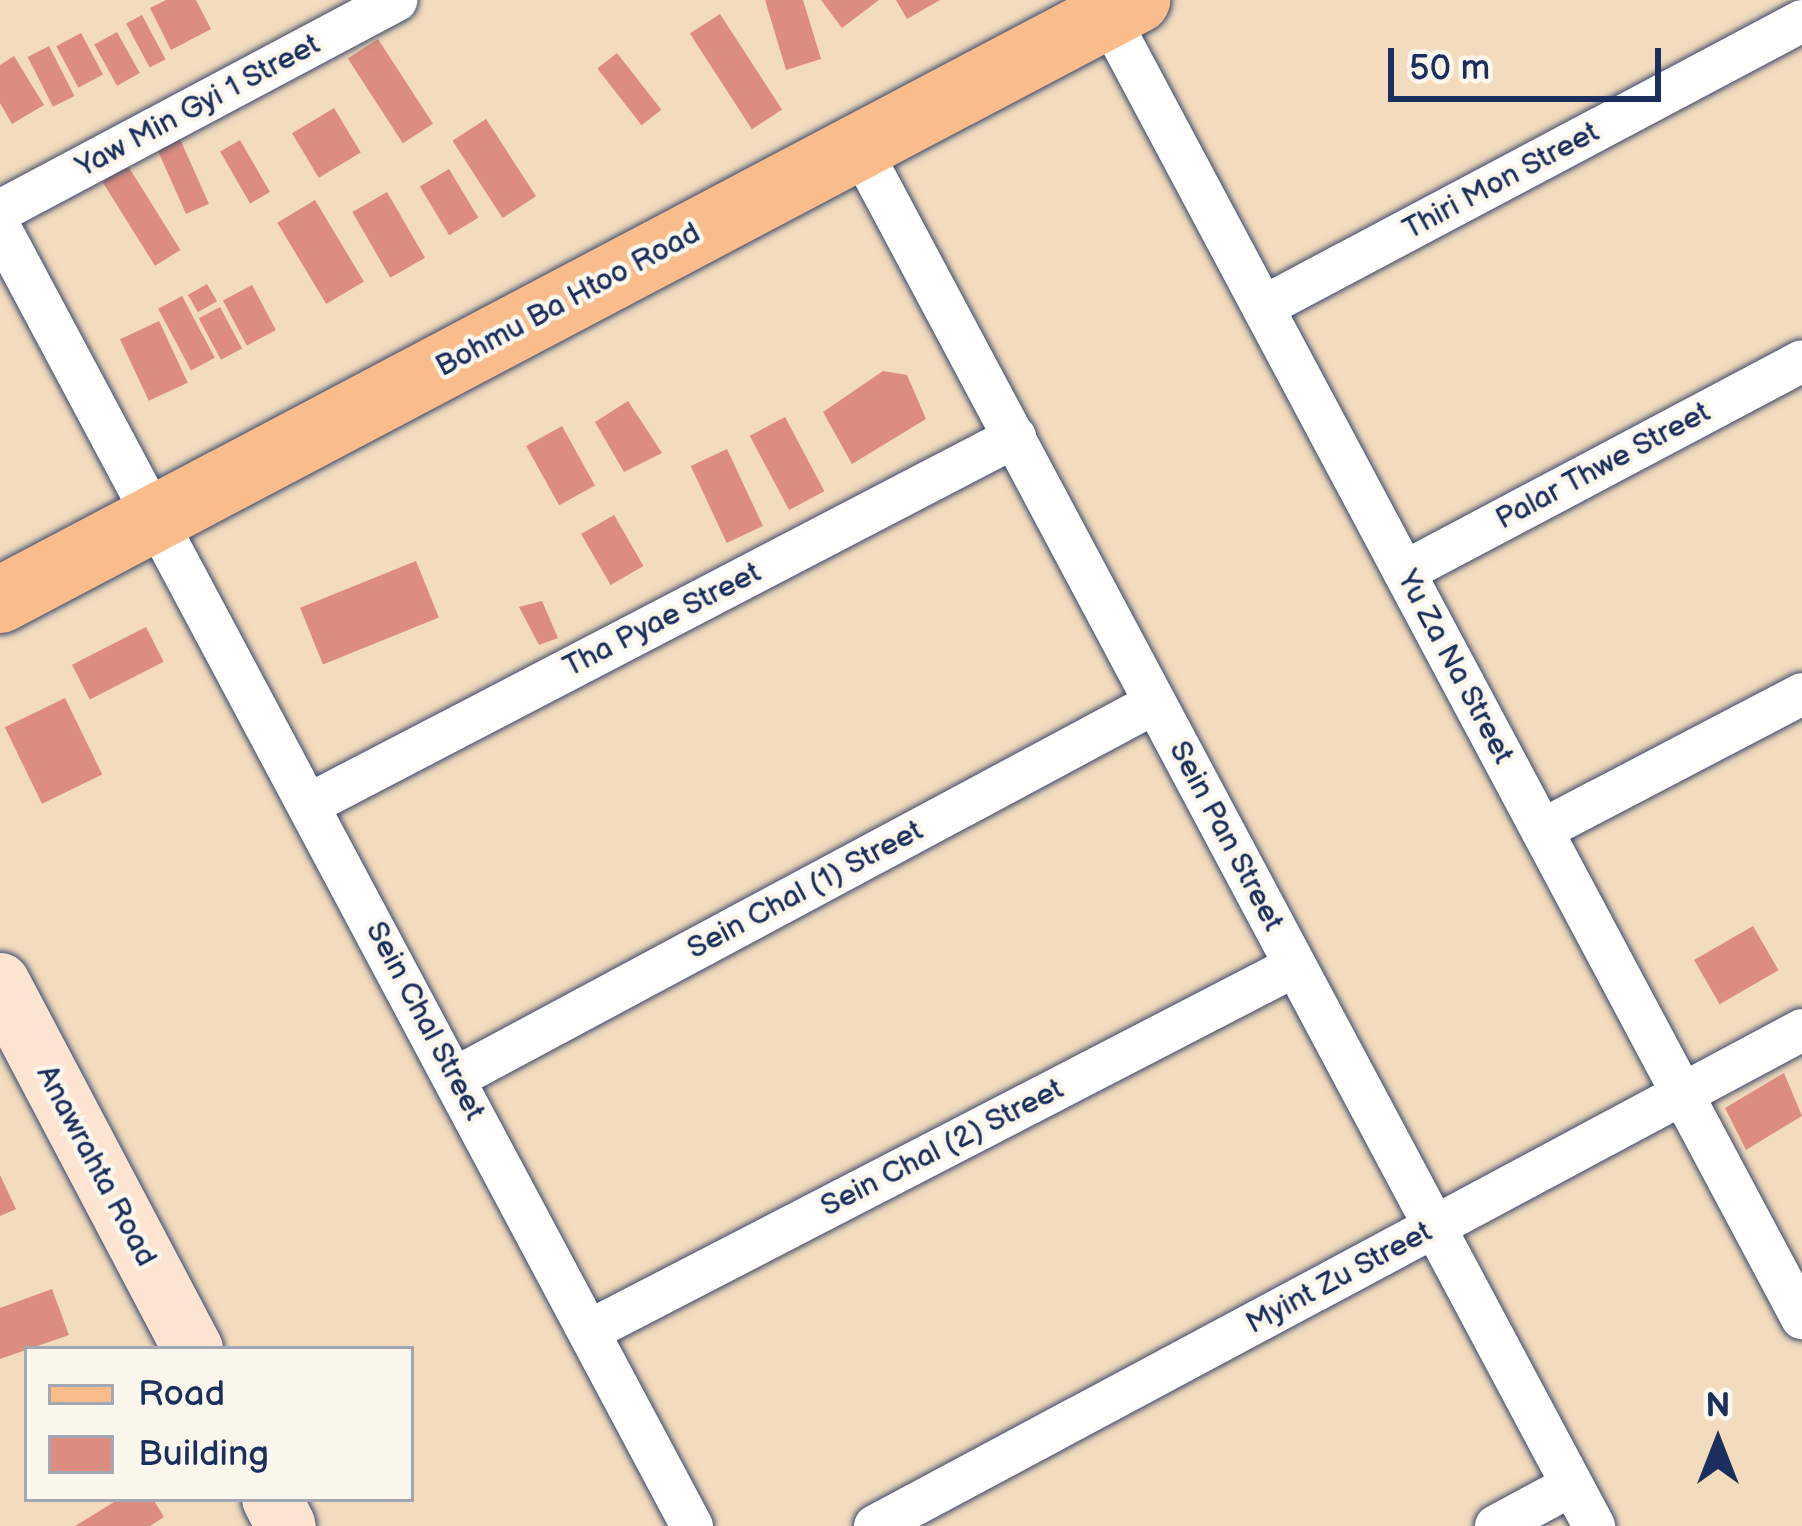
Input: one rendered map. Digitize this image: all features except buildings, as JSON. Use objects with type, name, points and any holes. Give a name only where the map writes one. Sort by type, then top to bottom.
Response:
[{"type":"main road","name":"Bohmu Ba Htoo Road","points":[[0,600],[859,147],[1115,5]]},
{"type":"main road","name":"Anawrahta Road","points":[[0,983],[191,1346]]},
{"type":"street","name":"Yaw Min Gyi 1 Street","points":[[0,212],[396,0]]},
{"type":"street","name":"Yu Za Na Street","points":[[1115,5],[1263,307],[1802,1318]]},
{"type":"street","name":"Thiri Mon Street","points":[[1263,307],[1802,21]]},
{"type":"street","name":"Sein Pan Street","points":[[859,147],[1594,1526]]},
{"type":"street","name":"Sein Chal Street","points":[[0,228],[692,1526]]},
{"type":"street","name":"Palar Thwe Street","points":[[1404,572],[1802,361]]},
{"type":"street","name":"Tha Pyae Street","points":[[310,804],[1015,437]]},
{"type":"street","points":[[1542,830],[1802,694]]},
{"type":"street","name":"Sein Chal (1) Street","points":[[455,1078],[1155,703]]},
{"type":"street","name":"Sein Chal (2) Street","points":[[589,1331],[1295,966]]},
{"type":"street","name":"Myint Zu Street","points":[[875,1526],[1802,1030]]},
{"type":"street","points":[[1496,1526],[1572,1485]]}]
